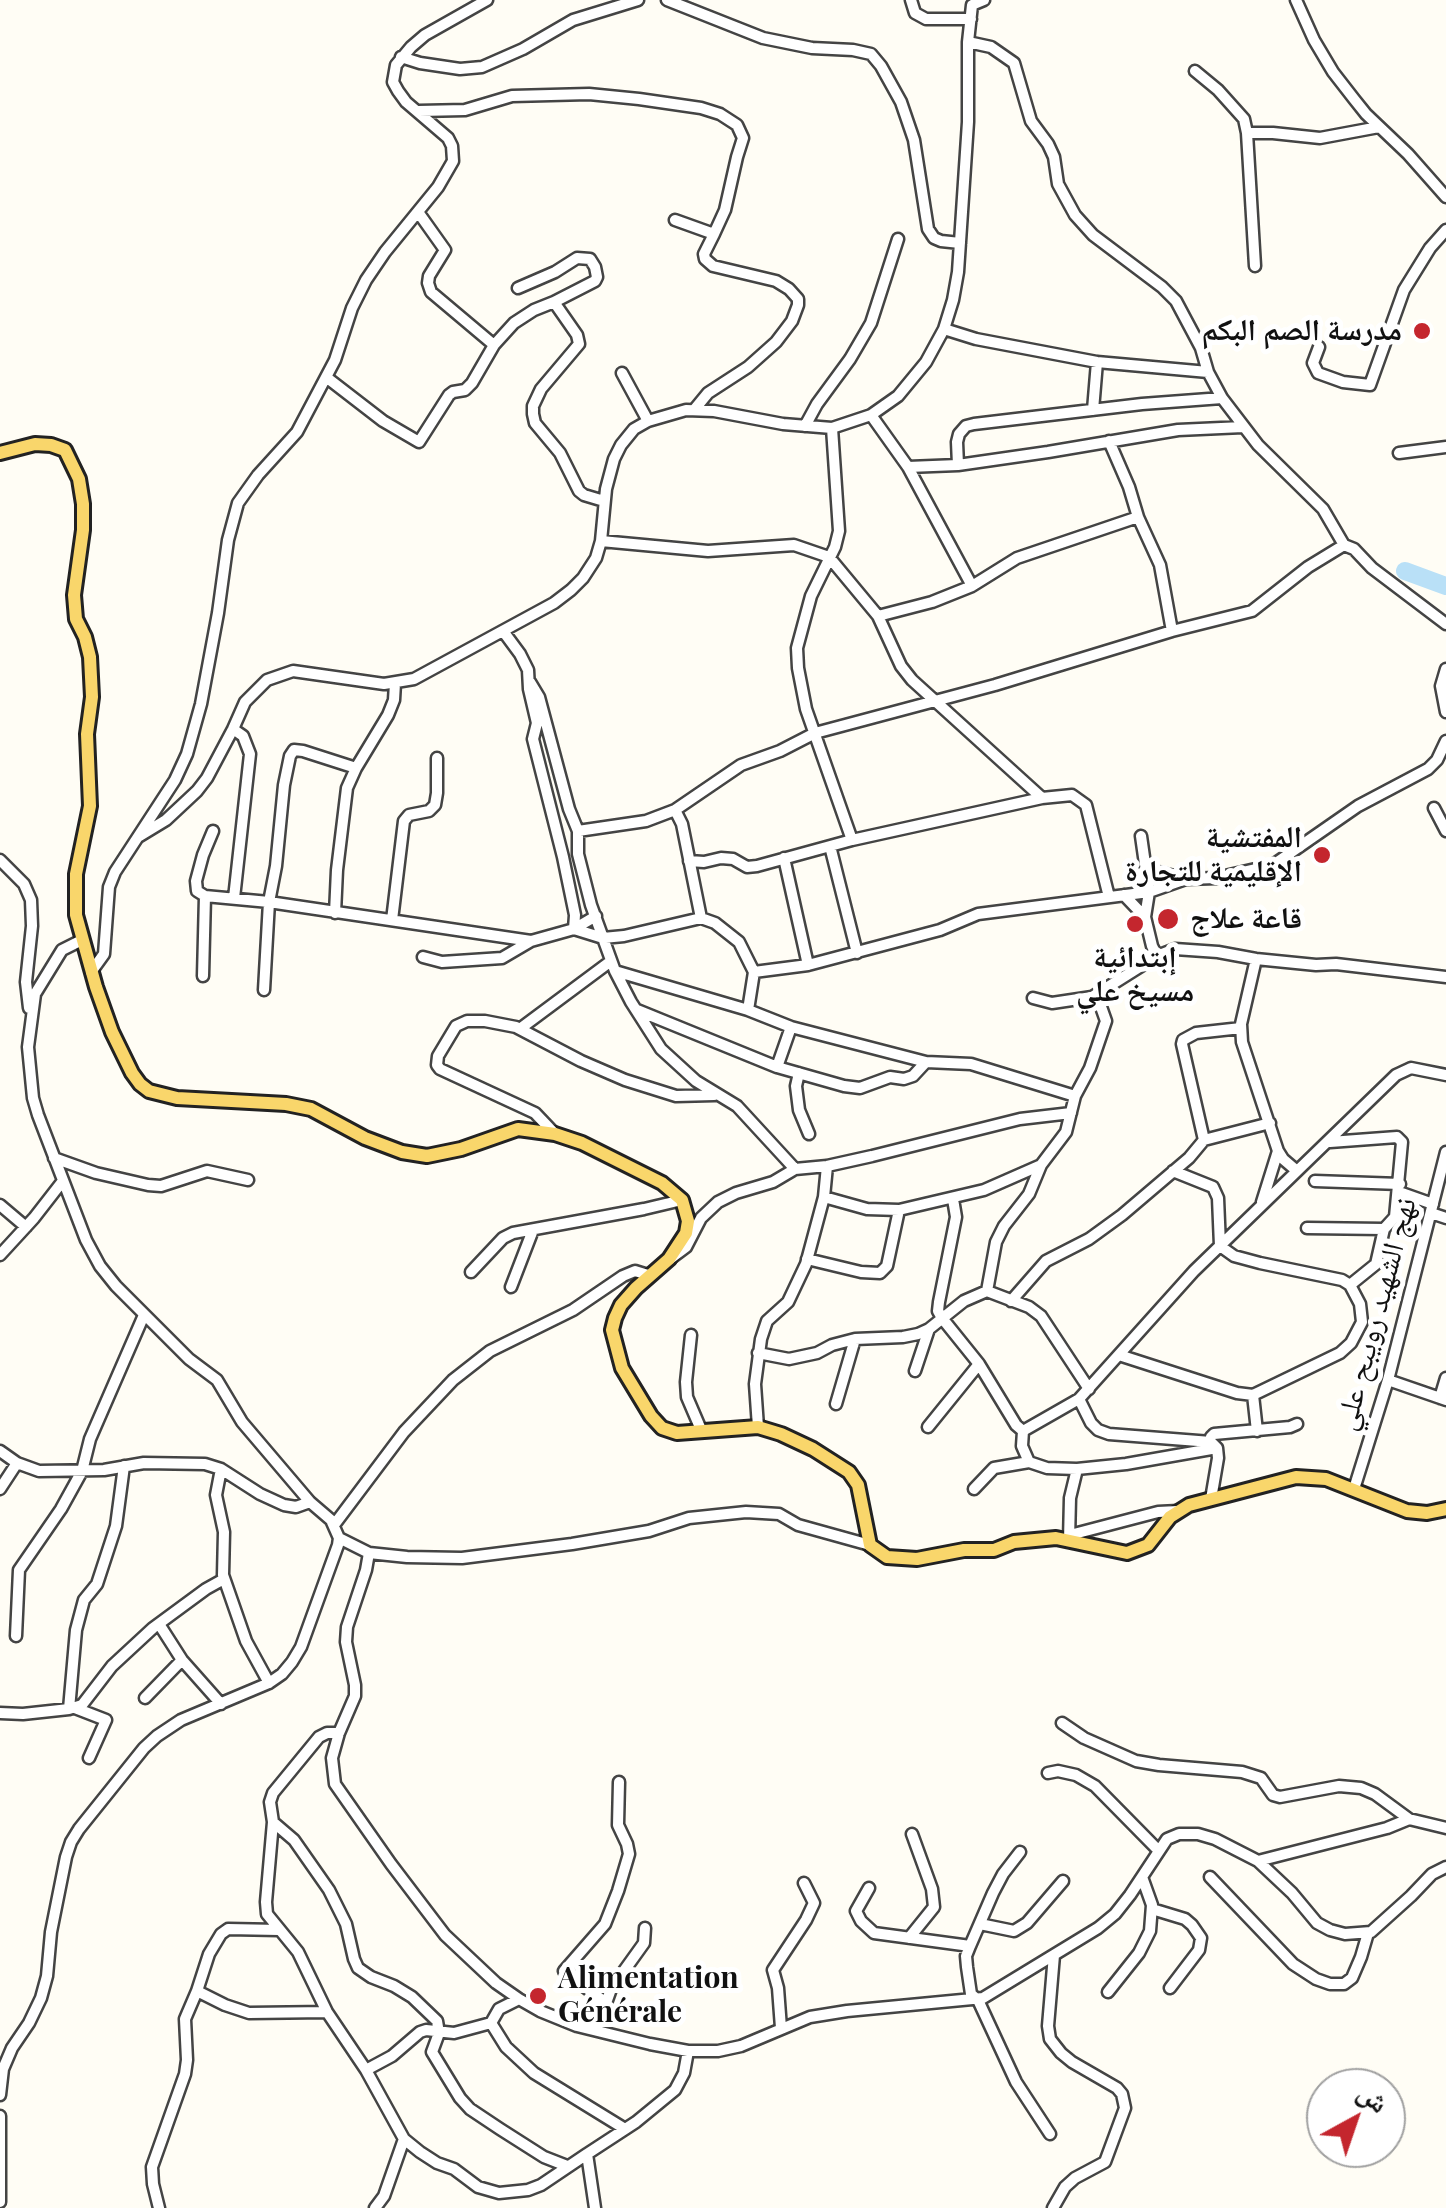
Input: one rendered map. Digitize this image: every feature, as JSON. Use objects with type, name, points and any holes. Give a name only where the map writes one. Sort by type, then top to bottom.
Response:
[{"type":"main road","points":[[0,454],[35,444],[51,445],[65,450],[79,479],[82,545],[74,596],[92,682],[87,734],[90,806],[78,857],[76,915],[112,1032],[140,1084],[177,1098],[300,1106],[384,1146],[427,1156],[518,1129],[555,1134],[648,1174],[682,1200],[688,1221],[686,1233],[669,1259],[622,1305],[612,1330],[617,1357],[651,1416],[662,1428],[678,1433],[758,1427],[813,1448],[850,1472],[858,1485],[870,1545],[887,1557],[917,1559],[1056,1538],[1126,1554],[1148,1544],[1178,1511],[1211,1498],[1296,1477],[1326,1479],[1408,1511],[1427,1514],[1446,1509]]},
{"type":"street","points":[[91,972],[104,954],[109,887],[123,856],[175,780],[187,754],[201,704],[228,540],[238,503],[297,432],[326,377],[366,280],[447,174],[453,160],[448,138],[406,102],[393,82],[396,64],[426,35],[487,0]]},
{"type":"street","points":[[402,57],[460,69],[482,68],[573,20],[638,0]]},
{"type":"street","points":[[666,0],[763,38],[872,54],[891,82],[910,128],[928,229],[941,241],[960,242]]},
{"type":"street","points":[[910,0],[915,13],[926,19],[971,19]]},
{"type":"street","points":[[1296,0],[1333,72],[1366,114],[1446,197]]},
{"type":"street","points":[[138,837],[198,791],[245,702],[267,680],[292,671],[359,681],[395,683],[414,679],[571,590],[590,568],[601,541],[609,474],[621,445],[634,429],[666,414],[694,410],[832,428],[872,415],[898,396],[926,362],[954,300],[968,122],[968,42],[975,2]]},
{"type":"street","points":[[968,42],[991,47],[1014,63],[1031,122],[1054,157],[1058,184],[1074,216],[1093,236],[1162,286],[1176,301],[1201,348],[1208,372],[1242,427],[1323,509],[1344,545],[1354,548],[1372,568],[1446,624]]},
{"type":"street","points":[[1195,70],[1244,119],[1255,266]]},
{"type":"street","points":[[418,111],[465,110],[512,96],[589,94],[701,108],[737,125],[743,138],[725,210],[704,254],[708,263],[722,270],[776,281],[795,294],[798,305],[792,322],[776,342],[708,393],[694,410]]},
{"type":"street","points":[[1247,133],[1320,138],[1380,127]]},
{"type":"street","points":[[418,212],[445,250],[428,280],[431,292],[494,345]]},
{"type":"street","points":[[675,220],[714,234]]},
{"type":"street","points":[[1318,347],[1312,363],[1318,373],[1343,382],[1370,385],[1404,290],[1446,230]]},
{"type":"street","points":[[804,426],[871,324],[898,239]]},
{"type":"street","points":[[326,377],[383,421],[419,442],[449,396],[472,383],[494,345],[514,323],[594,281],[597,273],[590,260],[577,258],[518,288]]},
{"type":"street","points":[[554,302],[580,344],[542,389],[533,406],[535,423],[560,453],[574,485],[584,495],[604,501]]},
{"type":"street","points":[[944,329],[976,339],[1097,362],[1208,372]]},
{"type":"street","points":[[1092,410],[1097,362]]},
{"type":"street","points":[[622,373],[648,421]]},
{"type":"street","points":[[958,464],[957,442],[966,426],[1222,398]]},
{"type":"street","points":[[872,415],[908,467],[972,586]]},
{"type":"street","points":[[908,467],[1048,452],[1178,430],[1242,427]]},
{"type":"street","points":[[832,428],[840,531],[811,596],[798,648],[798,668],[806,708],[852,840]]},
{"type":"street","points":[[1109,441],[1160,565],[1172,631]]},
{"type":"street","points":[[1399,453],[1446,447]]},
{"type":"street","points":[[878,616],[932,602],[972,586],[1018,558],[1138,517]]},
{"type":"street","points":[[601,541],[708,551],[794,545],[829,557],[878,616],[912,680],[1042,798]]},
{"type":"street","points":[[578,831],[646,821],[675,810],[741,764],[815,733],[1252,611],[1308,567],[1344,545]]},
{"type":"street","points":[[503,630],[528,670],[537,723],[534,739],[564,856],[575,914],[574,929]]},
{"type":"street","points":[[1446,669],[1441,686],[1446,712]]},
{"type":"street","points":[[530,682],[539,697],[578,831],[578,854],[591,905],[613,966],[660,1049],[715,1095],[737,1106],[795,1170]]},
{"type":"street","points":[[334,912],[347,788],[388,715],[395,683]]},
{"type":"street","points":[[233,730],[243,736],[250,754],[234,898]]},
{"type":"street","points":[[1146,869],[1186,878],[1216,878],[1273,865],[1358,806],[1428,768],[1446,742]]},
{"type":"street","points":[[264,990],[269,902],[290,756],[294,750],[303,751],[356,768]]},
{"type":"street","points":[[392,920],[404,821],[408,816],[430,811],[435,805],[437,758]]},
{"type":"street","points":[[689,862],[733,859],[747,867],[852,840],[1042,798],[1072,795],[1086,805],[1110,897]]},
{"type":"street","points":[[1434,808],[1446,831]]},
{"type":"street","points":[[675,810],[682,824],[701,918]]},
{"type":"street","points":[[213,831],[196,881],[197,891],[206,896],[531,941]]},
{"type":"street","points":[[1142,836],[1149,892],[1145,917],[1157,956]]},
{"type":"street","points":[[830,846],[857,953]]},
{"type":"street","points":[[564,856],[578,854]]},
{"type":"street","points":[[784,858],[808,965]]},
{"type":"street","points":[[0,860],[24,884],[30,900],[32,926],[26,982],[31,1014]]},
{"type":"street","points":[[754,972],[857,953],[940,930],[978,914],[1149,892],[1186,878]]},
{"type":"street","points":[[1124,895],[1145,917]]},
{"type":"street","points":[[203,976],[206,896]]},
{"type":"street","points":[[423,958],[442,962],[502,958],[531,941],[574,929],[596,916]]},
{"type":"street","points":[[574,929],[603,938],[701,918],[715,923],[738,942],[754,972],[748,1010]]},
{"type":"street","points":[[0,2095],[3,2068],[41,1998],[71,1842],[157,1736],[181,1720],[269,1683],[292,1662],[318,1605],[338,1546],[331,1520],[310,1502],[242,1422],[216,1380],[144,1315],[100,1266],[86,1240],[33,1098],[28,1047],[35,994],[62,950],[82,940]]},
{"type":"street","points":[[1032,998],[1052,1003],[1092,998],[1174,949],[1446,977]]},
{"type":"street","points":[[1256,959],[1241,1028],[1242,1042],[1278,1151],[1282,1159],[1298,1170]]},
{"type":"street","points":[[613,966],[791,1027],[926,1062],[971,1064],[1076,1096]]},
{"type":"street","points":[[521,1028],[613,966]]},
{"type":"street","points":[[986,1291],[996,1242],[1066,1132],[1076,1096],[1090,1068],[1106,1021],[1100,1004],[1092,998]]},
{"type":"street","points":[[637,1010],[777,1067],[844,1086],[860,1088],[890,1077],[904,1079],[913,1076],[926,1062]]},
{"type":"street","points":[[555,1134],[535,1113],[437,1065],[440,1050],[456,1026],[486,1020],[521,1028],[581,1061],[638,1085],[676,1096],[715,1095]]},
{"type":"street","points":[[777,1067],[791,1027]]},
{"type":"street","points":[[1204,1140],[1183,1040],[1196,1032],[1241,1028]]},
{"type":"street","points":[[1023,1431],[1080,1399],[1176,1290],[1396,1075],[1412,1068],[1446,1075]]},
{"type":"street","points":[[798,1074],[798,1110],[809,1134]]},
{"type":"street","points":[[669,1259],[686,1247],[700,1218],[718,1202],[774,1182],[795,1170],[828,1166],[1020,1119],[1071,1112]]},
{"type":"street","points":[[1011,1301],[1046,1261],[1089,1239],[1138,1202],[1204,1140],[1270,1124]]},
{"type":"street","points":[[1329,1142],[1397,1137],[1402,1142],[1395,1217],[1384,1230],[1376,1264],[1350,1285]]},
{"type":"street","points":[[1261,1204],[1278,1151]]},
{"type":"street","name":"نهج الشهيد رويبح علي","points":[[1354,1489],[1388,1380],[1446,1152]]},
{"type":"street","points":[[54,1158],[148,1185],[161,1186],[207,1172],[248,1180]]},
{"type":"street","points":[[824,1197],[867,1208],[899,1210],[984,1190],[1042,1165]]},
{"type":"street","points":[[758,1427],[758,1353],[768,1321],[788,1302],[807,1259],[828,1166]]},
{"type":"street","points":[[1174,1171],[1213,1187],[1218,1198],[1220,1246]]},
{"type":"street","points":[[1315,1181],[1399,1188],[1446,1218]]},
{"type":"street","points":[[0,1255],[62,1182]]},
{"type":"street","points":[[953,1198],[956,1216],[938,1310],[1023,1431]]},
{"type":"street","points":[[470,1272],[508,1235],[682,1200]]},
{"type":"street","points":[[0,1205],[26,1227]]},
{"type":"street","points":[[807,1259],[880,1273],[886,1266],[899,1210]]},
{"type":"street","points":[[1307,1228],[1384,1230]]},
{"type":"street","points":[[511,1287],[532,1230]]},
{"type":"street","points":[[1119,1356],[1253,1395],[1328,1359],[1351,1342],[1362,1322],[1360,1304],[1350,1285],[1327,1276],[1234,1256],[1220,1246]]},
{"type":"street","points":[[334,1525],[404,1432],[453,1380],[490,1351],[573,1310],[629,1273],[648,1276]]},
{"type":"street","points":[[758,1353],[789,1359],[855,1339],[903,1337],[930,1329],[964,1301],[986,1291],[1029,1307],[1040,1316],[1089,1389]]},
{"type":"street","points":[[16,1636],[19,1570],[82,1471],[90,1439],[144,1315]]},
{"type":"street","points":[[915,1371],[930,1329]]},
{"type":"street","points":[[691,1335],[686,1382],[702,1432]]},
{"type":"street","points":[[836,1404],[855,1339]]},
{"type":"street","points":[[928,1427],[979,1364]]},
{"type":"street","points":[[1388,1380],[1443,1399],[1446,1378]]},
{"type":"street","points":[[1253,1395],[1257,1430]]},
{"type":"street","points":[[1080,1399],[1091,1423],[1108,1434],[1206,1440],[1214,1445]]},
{"type":"street","points":[[1211,1498],[1217,1470],[1211,1437],[1214,1434],[1290,1428],[1297,1424]]},
{"type":"street","points":[[1023,1431],[1022,1446],[1029,1462]]},
{"type":"street","points":[[974,1489],[994,1468],[1029,1462],[1047,1468],[1078,1469],[1126,1464],[1214,1445]]},
{"type":"street","points":[[0,1451],[39,1471],[205,1464],[284,1505],[310,1502]]},
{"type":"street","points":[[0,1489],[17,1463]]},
{"type":"street","points":[[72,1709],[76,1630],[84,1600],[97,1584],[116,1526],[124,1466]]},
{"type":"street","points":[[1078,1469],[1070,1498],[1069,1538],[1158,1512],[1178,1511]]},
{"type":"street","points":[[221,1470],[216,1495],[224,1532],[224,1579],[246,1641],[269,1683]]},
{"type":"street","points":[[338,1538],[369,1553],[462,1558],[572,1544],[649,1531],[689,1518],[746,1512],[778,1514],[798,1525],[870,1545]]},
{"type":"street","points":[[369,1553],[347,1627],[346,1642],[355,1686],[332,1758],[335,1784],[445,1935],[519,1999],[577,2026],[688,2051],[718,2051],[810,2017],[846,2010],[978,2000],[1115,1914],[1171,1836],[1198,1834],[1222,1842],[1258,1861],[1317,1923],[1345,1934],[1368,1933]]},
{"type":"street","points":[[0,1713],[23,1714],[82,1705],[112,1666],[159,1624],[224,1579]]},
{"type":"street","points":[[159,1624],[182,1660],[221,1704]]},
{"type":"street","points":[[144,1698],[182,1660]]},
{"type":"street","points":[[72,1709],[106,1720],[89,1758]]},
{"type":"street","points":[[1062,1724],[1136,1760],[1242,1772],[1260,1778],[1273,1795],[1280,1797],[1339,1786],[1360,1788],[1409,1819],[1446,1828]]},
{"type":"street","points":[[339,1734],[318,1737],[273,1792],[267,1914],[298,1952],[328,2012],[404,2139],[437,2164],[454,2169],[478,2187],[494,2192],[528,2190],[552,2179],[652,2110],[675,2090],[684,2073],[688,2051]]},
{"type":"street","points":[[1048,1772],[1076,1774],[1095,1786],[1158,1851]]},
{"type":"street","points":[[606,2003],[564,1971],[611,1915],[629,1854],[618,1825],[620,1782]]},
{"type":"street","points":[[1258,1861],[1409,1819]]},
{"type":"street","points":[[273,1822],[294,1840],[330,1890],[346,1924],[358,1968],[412,1997],[437,2021],[440,2033],[432,2049],[434,2058],[460,2098],[470,2109],[566,2166]]},
{"type":"street","points":[[909,1938],[934,1907],[932,1889],[912,1834]]},
{"type":"street","points":[[1020,1852],[1003,1874],[966,1956],[972,1994],[1016,2082],[1050,2134]]},
{"type":"street","points":[[1210,1877],[1293,1964],[1330,1984],[1344,1984],[1352,1978],[1368,1933],[1432,1874],[1446,1867]]},
{"type":"street","points":[[1108,1992],[1146,1942],[1152,1910],[1142,1877]]},
{"type":"street","points":[[980,1924],[1014,1931],[1063,1881]]},
{"type":"street","points":[[782,2028],[773,1970],[814,1904],[804,1883]]},
{"type":"street","points":[[870,1888],[856,1911],[874,1932],[970,1946]]},
{"type":"street","points":[[1152,1910],[1185,1919],[1201,1938],[1199,1950],[1170,1988]]},
{"type":"street","points":[[596,2030],[610,1989],[644,1942],[645,1928]]},
{"type":"street","points":[[158,2208],[152,2167],[186,2074],[185,2019],[209,1954],[228,1929],[278,1930]]},
{"type":"street","points":[[1052,2208],[1066,2186],[1105,2162],[1125,2108],[1117,2088],[1072,2062],[1050,2039],[1054,1955]]},
{"type":"street","points":[[197,1991],[249,2013],[328,2012]]},
{"type":"street","points":[[366,2070],[392,2056],[420,2032],[468,2031],[491,2023],[499,2009],[519,1999]]},
{"type":"street","points":[[491,2023],[520,2062],[624,2128]]},
{"type":"street","points":[[0,2116],[0,2202]]},
{"type":"street","points":[[375,2208],[384,2196],[404,2139]]},
{"type":"street","points":[[587,2154],[595,2208]]},
{"type":"waterway","points":[[1405,571],[1446,586]]},
{"type":"place","name":"مدرسة الصم البكم","points":[[1422,331]]},
{"type":"place","name":"المفتشية الإقليمية للتجارة","points":[[1322,855]]},
{"type":"place","name":"قاعة علاج","points":[[1168,919]]},
{"type":"place","name":"إبتدائية مسيخ علي","points":[[1135,924]]},
{"type":"place","name":"Alimentation Générale","points":[[538,1996]]}]
